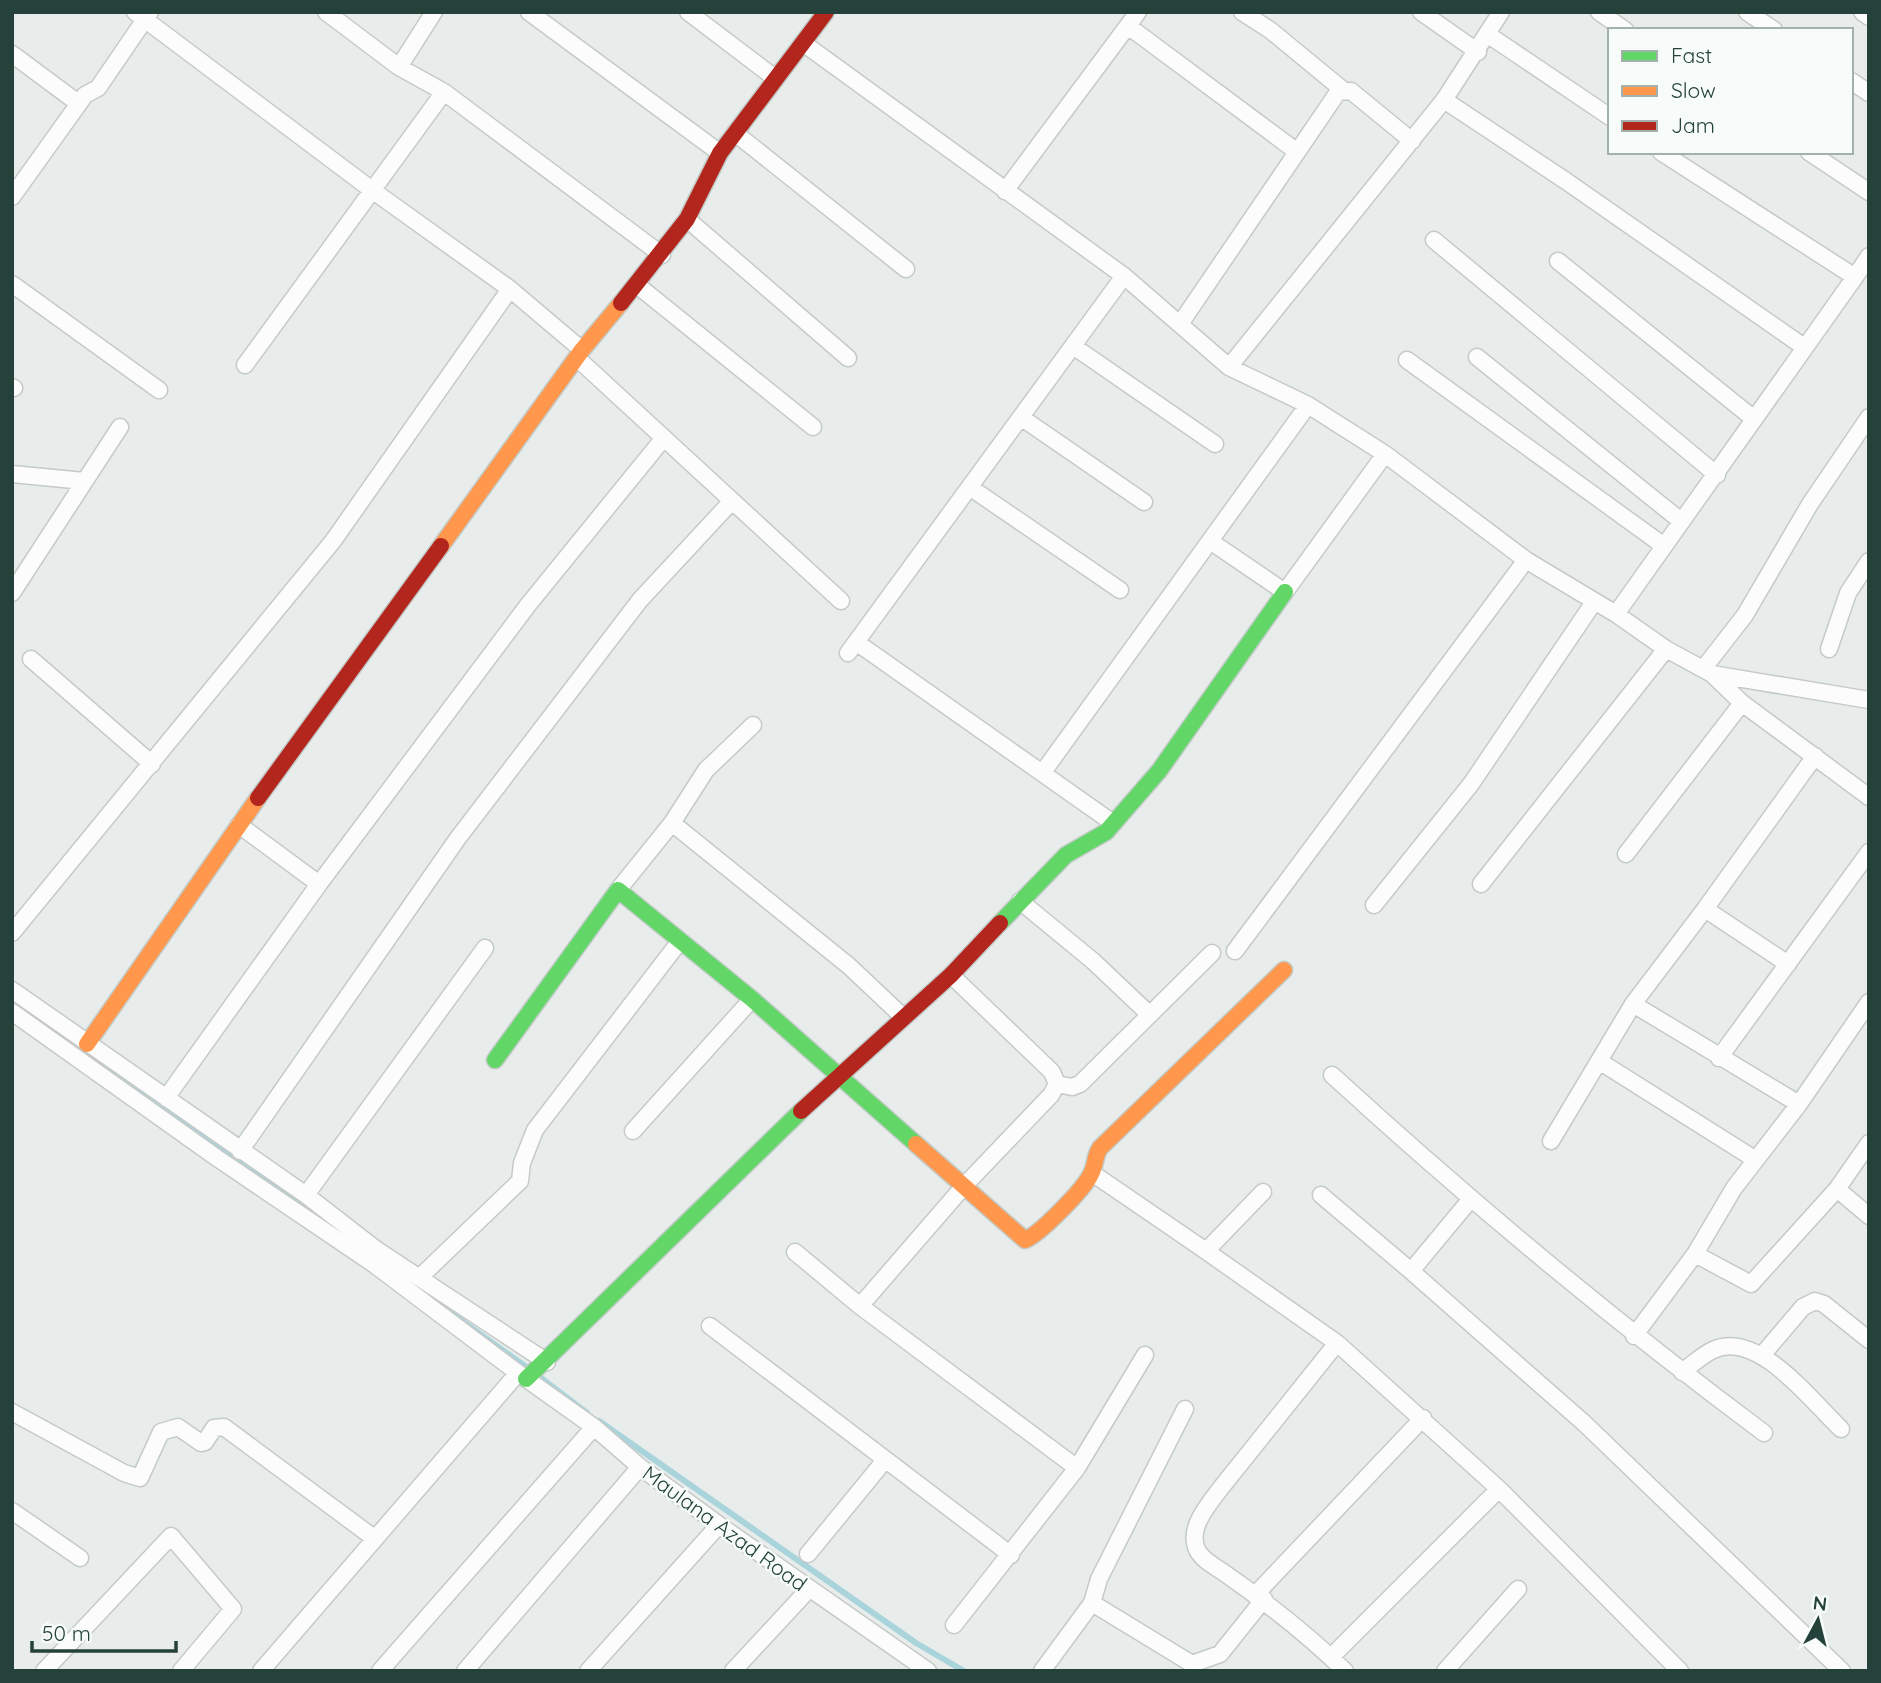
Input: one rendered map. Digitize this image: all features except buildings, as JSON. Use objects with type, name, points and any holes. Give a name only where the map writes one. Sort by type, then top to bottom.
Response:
[{"type":"street","points":[[326,12],[399,67],[444,92],[662,255]]},
{"type":"street","points":[[399,67],[434,12]]},
{"type":"street","points":[[529,12],[720,153]]},
{"type":"street","points":[[688,12],[775,78]]},
{"type":"street","points":[[87,1044],[239,825],[579,354],[662,255],[687,219],[720,153],[826,12]]},
{"type":"street","points":[[1005,191],[1138,12]]},
{"type":"street","points":[[1242,12],[1270,30],[1343,90],[1351,91],[1412,141]]},
{"type":"street","points":[[1420,12],[1478,52]]},
{"type":"street","points":[[1229,367],[1444,100],[1478,52],[1501,12]]},
{"type":"street","points":[[1599,12],[1622,28]]},
{"type":"street","points":[[1747,12],[1771,28]]},
{"type":"street","points":[[1862,12],[1869,17]]},
{"type":"street","points":[[12,197],[18,177],[85,95],[98,88],[143,15],[372,190],[510,289],[663,439],[841,601]]},
{"type":"street","points":[[1128,26],[1296,151]]},
{"type":"street","points":[[1487,34],[1608,116]]},
{"type":"street","points":[[803,43],[1124,276],[1229,367],[1308,405],[1385,454],[1526,560],[1616,614],[1666,649],[1708,672],[1742,704],[1869,797]]},
{"type":"street","points":[[12,54],[78,103]]},
{"type":"street","points":[[1853,82],[1869,93]]},
{"type":"street","points":[[1180,324],[1333,96],[1343,90]]},
{"type":"street","points":[[246,365],[444,92]]},
{"type":"street","points":[[1444,100],[1577,188],[1804,347]]},
{"type":"street","points":[[735,133],[906,269]]},
{"type":"street","points":[[1664,154],[1854,277]]},
{"type":"street","points":[[1812,154],[1869,192]]},
{"type":"street","points":[[687,219],[848,358]]},
{"type":"street","points":[[1434,240],[1717,475]]},
{"type":"street","points":[[1616,614],[1717,475],[1869,256]]},
{"type":"street","points":[[1558,261],[1754,419]]},
{"type":"street","points":[[1113,823],[1043,772],[852,648],[1124,276]]},
{"type":"street","points":[[12,284],[159,390]]},
{"type":"street","points":[[637,285],[813,427]]},
{"type":"street","points":[[12,933],[333,541],[510,289]]},
{"type":"street","points":[[1073,346],[1215,444]]},
{"type":"street","points":[[1477,357],[1682,521]]},
{"type":"street","points":[[1408,360],[1664,546]]},
{"type":"street","points":[[1043,772],[1308,405]]},
{"type":"street","points":[[1708,672],[1810,504],[1869,417]]},
{"type":"street","points":[[1022,418],[1144,502]]},
{"type":"street","points":[[12,593],[120,427]]},
{"type":"street","points":[[166,1098],[319,884],[528,605],[663,439]]},
{"type":"street","points":[[261,1671],[374,1538],[533,1372],[837,1076],[951,975],[1066,855],[1095,841],[1113,823],[1159,771],[1385,454]]},
{"type":"street","points":[[12,474],[84,481]]},
{"type":"street","points":[[971,488],[1120,590]]},
{"type":"street","points":[[240,1151],[458,838],[640,600],[731,502]]},
{"type":"street","points":[[1210,541],[1285,593]]},
{"type":"street","points":[[1235,951],[1526,560]]},
{"type":"street","points":[[1829,649],[1848,593],[1869,561]]},
{"type":"street","points":[[1374,905],[1471,784],[1594,601]]},
{"type":"street","points":[[1481,884],[1666,649]]},
{"type":"street","points":[[31,659],[152,764]]},
{"type":"street","points":[[1708,672],[1869,700]]},
{"type":"street","points":[[1626,854],[1742,704]]},
{"type":"street","points":[[495,1060],[618,890],[672,823],[706,770],[753,725]]},
{"type":"street","points":[[1551,1141],[1633,1004],[1815,756]]},
{"type":"street","points":[[672,823],[849,966],[902,1016]]},
{"type":"street","points":[[239,825],[319,884]]},
{"type":"street","points":[[1719,1058],[1869,852]]},
{"type":"street","points":[[618,890],[752,999],[1025,1240],[1038,1235],[1092,1173],[1093,1159],[1100,1148],[1284,970]]},
{"type":"street","points":[[1020,901],[1093,961],[1150,1015]]},
{"type":"street","points":[[1705,909],[1788,964]]},
{"type":"street","points":[[419,1278],[520,1181],[522,1163],[535,1130],[680,941]]},
{"type":"street","points":[[306,1195],[485,948]]},
{"type":"street","points":[[1057,1084],[1072,1087],[1080,1084],[1212,953]]},
{"type":"street","points":[[951,975],[1052,1072],[1057,1084]]},
{"type":"street","points":[[12,990],[306,1195],[419,1278],[533,1372]]},
{"type":"street","points":[[633,1131],[752,999]]},
{"type":"street","points":[[1634,1336],[1695,1254],[1734,1188],[1799,1104],[1869,1002]]},
{"type":"street","points":[[1633,1004],[1799,1104]]},
{"type":"street","points":[[15,1019],[533,1372]]},
{"type":"street","points":[[1599,1061],[1756,1160]]},
{"type":"street","points":[[1332,1075],[1470,1200],[1634,1336],[1764,1433]]},
{"type":"street","points":[[860,1306],[964,1186],[1051,1095],[1057,1084]]},
{"type":"street","points":[[1695,1254],[1751,1284],[1837,1189],[1869,1143]]},
{"type":"street","points":[[1092,1173],[1338,1343],[1499,1489],[1680,1671]]},
{"type":"street","points":[[1837,1189],[1869,1216]]},
{"type":"street","points":[[1206,1251],[1263,1192]]},
{"type":"street","points":[[1321,1195],[1584,1423],[1842,1671]]},
{"type":"street","points":[[1410,1271],[1470,1200]]},
{"type":"street","points":[[795,1252],[860,1306],[1077,1468]]},
{"type":"street","points":[[1763,1354],[1803,1307],[1815,1301],[1824,1304],[1869,1340]]},
{"type":"street","points":[[710,1326],[1011,1555]]},
{"type":"street","points":[[1338,1343],[1220,1489],[1203,1513],[1195,1533],[1196,1548],[1206,1560],[1259,1597],[1345,1671]]},
{"type":"street","points":[[1682,1372],[1714,1349],[1744,1346],[1763,1354],[1841,1429]]},
{"type":"street","points":[[954,1625],[1077,1468],[1145,1355]]},
{"type":"street","name":"Maulana Azad Road","points":[[533,1372],[640,1467],[928,1671]]},
{"type":"street","points":[[1042,1671],[1091,1603],[1099,1579],[1185,1409]]},
{"type":"street","points":[[12,1412],[124,1473],[140,1478],[161,1432],[178,1427],[201,1443],[205,1442],[214,1428],[224,1427],[374,1538]]},
{"type":"street","points":[[1091,1603],[1173,1664],[1192,1664],[1220,1654],[1259,1597],[1423,1418]]},
{"type":"street","points":[[380,1671],[594,1427]]},
{"type":"street","points":[[808,1554],[885,1460]]},
{"type":"street","points":[[465,1671],[640,1467]]},
{"type":"street","points":[[1331,1657],[1499,1489]]},
{"type":"street","points":[[12,1511],[80,1558]]},
{"type":"street","points":[[588,1671],[719,1525]]},
{"type":"street","points":[[44,1671],[171,1536],[233,1609],[181,1671]]},
{"type":"street","points":[[733,1671],[809,1589]]},
{"type":"street","points":[[1445,1671],[1518,1589]]},
{"type":"waterway","points":[[54,1029],[304,1208]]},
{"type":"waterway","points":[[452,1314],[529,1369]]},
{"type":"waterway","points":[[537,1375],[587,1413]]},
{"type":"waterway","points":[[599,1421],[916,1643],[964,1671]]},
{"type":"traffic: fast","points":[[1000,923],[1066,855],[1106,832],[1159,771],[1285,592]]},
{"type":"traffic: fast","points":[[495,1060],[618,890],[752,999],[916,1144]]},
{"type":"traffic: fast","points":[[526,1379],[801,1111]]},
{"type":"traffic: slow","points":[[441,546],[582,350],[621,303]]},
{"type":"traffic: slow","points":[[87,1044],[258,798]]},
{"type":"traffic: slow","points":[[916,1144],[1025,1240],[1051,1220],[1080,1190],[1091,1174],[1100,1148],[1284,970]]},
{"type":"traffic: jam","points":[[621,303],[687,219],[720,153],[826,12]]},
{"type":"traffic: jam","points":[[258,798],[441,546]]},
{"type":"traffic: jam","points":[[801,1111],[951,975],[1000,923]]}]
